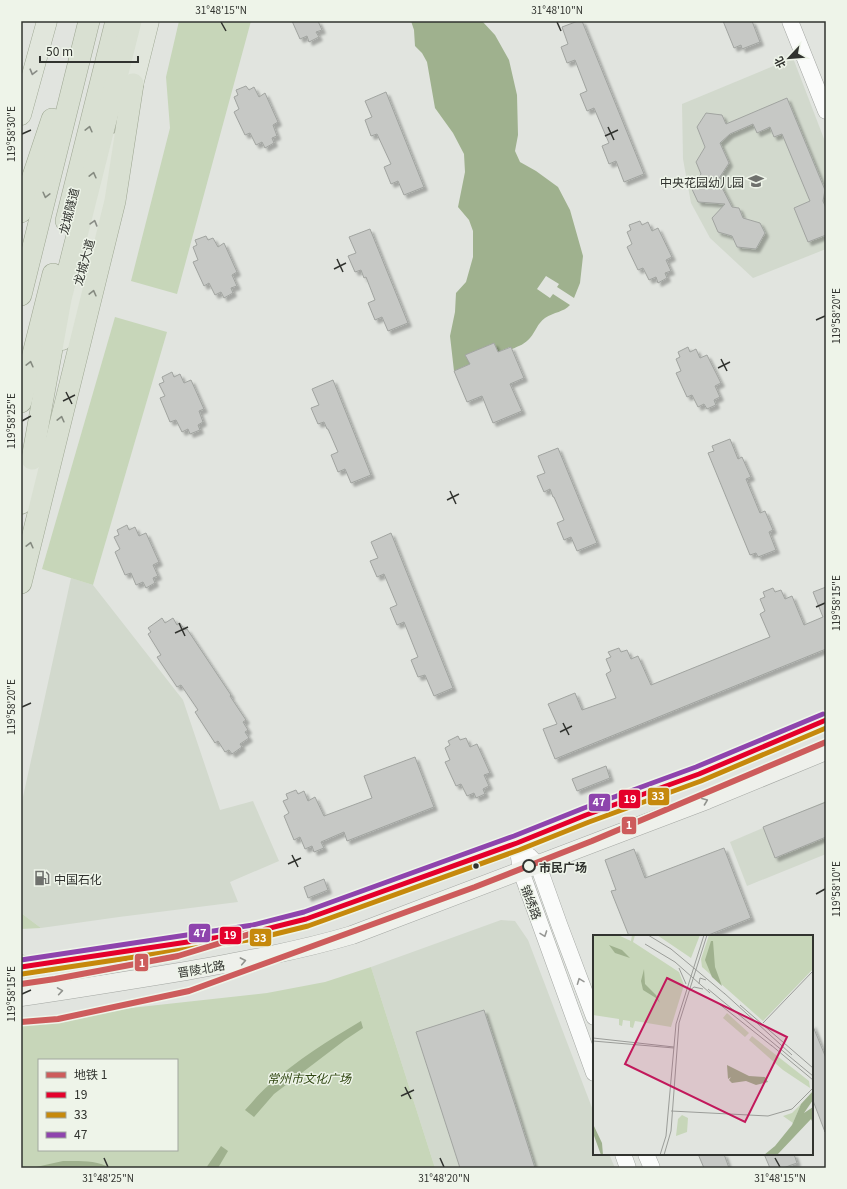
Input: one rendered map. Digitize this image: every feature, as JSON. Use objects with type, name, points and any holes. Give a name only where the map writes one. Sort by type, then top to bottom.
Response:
[{"type":"highway","points":[[21,212],[75,51],[83,21]]},
{"type":"highway","points":[[21,294],[89,21]]},
{"type":"highway","name":"龙城隧道","points":[[21,402],[116,21]]},
{"type":"highway","points":[[32,459],[61,299],[131,21]]},
{"type":"highway","points":[[21,583],[115,201],[133,84]]},
{"type":"main road","points":[[21,115],[47,21]]},
{"type":"main road","name":"龙城大道","points":[[21,504],[72,304],[133,84],[148,21]]},
{"type":"main road","points":[[23,966],[254,932],[306,919],[517,843],[586,815],[699,774],[826,720]]},
{"type":"main road","name":"晋陵北路","points":[[21,997],[245,961],[352,935],[707,800],[826,751]]},
{"type":"street","points":[[790,21],[826,111]]},
{"type":"street","name":"锦绣路","points":[[517,843],[538,865],[593,1014]]},
{"type":"street","name":"锦绣路","points":[[517,843],[521,872],[593,1070]]},
{"type":"street","points":[[623,1155],[628,1168]]},
{"type":"street","points":[[646,1155],[652,1168]]},
{"type":"shaded area","points":[[411,21],[482,21],[495,35],[509,60],[517,95],[518,135],[515,151],[520,162],[536,171],[558,187],[570,210],[583,256],[580,283],[574,298],[557,287],[559,284],[546,276],[537,289],[550,298],[553,294],[570,305],[568,307],[545,318],[530,338],[522,345],[512,349],[510,347],[498,352],[494,343],[466,355],[470,364],[454,371],[450,336],[455,312],[456,293],[466,282],[473,257],[473,231],[469,220],[458,207],[465,172],[464,154],[453,133],[435,108],[427,62],[422,53],[415,46],[414,30]]},
{"type":"shaded area","name":"中央花园幼儿园","points":[[793,58],[826,144],[826,249],[753,278],[710,238],[691,203],[683,159],[682,104]]},
{"type":"shaded area","points":[[71,578],[93,585],[183,700],[220,810],[253,801],[279,861],[230,882],[238,902],[41,928],[21,913],[21,806]]},
{"type":"shaded area","points":[[826,801],[826,854],[747,886],[730,842]]},
{"type":"shaded area","points":[[501,920],[515,921],[528,940],[593,1110],[593,1155],[609,1155],[615,1168],[435,1168],[371,967]]},
{"type":"shaded area","points":[[361,1021],[363,1028],[274,1094],[254,1117],[245,1110],[266,1088],[291,1067],[325,1043]]},
{"type":"shaded area","points":[[221,1146],[228,1151],[218,1168],[206,1168]]},
{"type":"shaded area","points":[[63,1161],[94,1162],[111,1168],[34,1168]]},
{"type":"green space","points":[[179,21],[251,21],[177,294],[131,281],[170,128],[166,77]]},
{"type":"green space","points":[[115,317],[167,332],[93,585],[42,569]]},
{"type":"green space","points":[[21,913],[41,928],[21,929]]},
{"type":"green space","name":"常州市文化广场","points":[[371,967],[435,1168],[21,1168],[21,1020],[267,993],[325,982]]},
{"type":"building","points":[[292,21],[318,21],[322,30],[316,32],[319,37],[309,42],[307,36],[300,39]]},
{"type":"building","points":[[582,21],[644,174],[624,182],[616,161],[609,164],[602,146],[609,143],[594,108],[587,111],[580,94],[587,91],[575,60],[567,63],[561,47],[568,44],[562,27]]},
{"type":"building","points":[[723,21],[752,21],[760,42],[742,49],[741,45],[734,48]]},
{"type":"building","points":[[246,86],[249,90],[254,87],[259,97],[265,93],[278,122],[273,125],[277,136],[272,138],[274,143],[265,148],[262,142],[256,145],[250,133],[245,135],[234,112],[239,109],[234,97],[238,95],[236,90]]},
{"type":"building","points":[[386,92],[424,187],[404,195],[398,181],[391,184],[384,167],[391,164],[377,134],[371,136],[365,120],[372,117],[365,101]]},
{"type":"building","points":[[787,98],[825,190],[823,201],[826,208],[826,235],[808,242],[794,208],[810,201],[782,134],[774,137],[770,127],[757,133],[753,124],[730,134],[720,143],[729,163],[718,180],[732,207],[739,208],[743,218],[760,223],[765,233],[756,249],[737,247],[732,236],[718,232],[712,218],[725,204],[698,202],[691,187],[701,174],[696,162],[705,147],[697,127],[706,113],[722,115],[726,124]]},
{"type":"building","points":[[640,221],[642,225],[648,222],[652,231],[658,228],[672,257],[666,260],[671,271],[665,273],[667,278],[658,283],[656,277],[649,280],[643,268],[638,270],[627,247],[632,244],[627,232],[631,230],[629,225]]},
{"type":"building","points":[[370,229],[408,323],[388,331],[382,317],[375,320],[368,303],[375,300],[366,277],[364,278],[361,270],[355,272],[348,256],[356,253],[349,237]]},
{"type":"building","points":[[206,236],[208,240],[213,238],[218,247],[224,243],[237,272],[232,275],[237,286],[231,288],[233,293],[224,298],[221,292],[215,295],[209,283],[204,286],[193,262],[198,260],[193,247],[197,245],[195,240]]},
{"type":"building","points":[[494,343],[498,352],[511,347],[524,378],[510,384],[522,411],[493,423],[482,396],[467,402],[454,371],[470,364],[465,355]]},
{"type":"building","points":[[688,347],[690,352],[696,349],[700,358],[707,355],[721,383],[715,386],[720,397],[714,400],[716,405],[707,409],[704,404],[698,407],[692,395],[687,397],[676,373],[681,371],[676,359],[680,357],[678,352]]},
{"type":"building","points":[[172,372],[174,377],[180,374],[184,383],[191,380],[204,409],[199,411],[203,422],[198,425],[200,430],[190,434],[188,429],[182,432],[176,420],[170,422],[160,398],[165,396],[159,384],[164,382],[162,377]]},
{"type":"building","points":[[333,380],[371,475],[351,483],[345,469],[338,472],[331,455],[338,452],[324,422],[318,424],[311,408],[319,405],[312,389]]},
{"type":"building","points":[[730,439],[738,459],[742,457],[751,477],[746,479],[760,513],[765,511],[773,530],[769,532],[776,550],[758,557],[756,553],[750,555],[708,453],[714,451],[712,446]]},
{"type":"building","points":[[558,448],[597,543],[577,551],[571,537],[564,540],[557,523],[564,520],[550,489],[544,492],[537,476],[545,473],[538,456]]},
{"type":"building","points":[[127,525],[129,530],[135,527],[139,536],[146,533],[159,562],[153,565],[158,576],[153,578],[155,583],[146,588],[143,582],[136,585],[131,573],[125,575],[115,552],[120,549],[114,537],[119,535],[117,530]]},
{"type":"building","points":[[391,533],[453,688],[434,696],[425,675],[418,677],[411,660],[418,657],[404,622],[397,625],[390,608],[397,605],[384,574],[377,577],[370,561],[378,558],[371,542]]},
{"type":"building","points":[[826,587],[826,649],[555,759],[543,729],[557,724],[548,704],[575,693],[582,710],[616,698],[606,674],[611,671],[606,659],[611,657],[608,652],[619,648],[621,652],[627,650],[631,659],[638,656],[651,685],[770,637],[760,614],[765,611],[760,599],[765,597],[763,592],[773,588],[775,592],[781,590],[785,599],[792,596],[804,625],[823,617],[813,592]]},
{"type":"building","points":[[162,618],[165,623],[173,618],[177,625],[180,623],[185,630],[187,629],[246,720],[243,722],[248,730],[245,732],[249,738],[240,744],[242,747],[232,754],[229,750],[225,752],[218,741],[215,743],[195,712],[198,710],[181,685],[177,687],[157,657],[161,655],[148,634],[151,632],[148,628]]},
{"type":"building","points":[[458,736],[460,740],[466,738],[470,747],[477,744],[490,773],[484,775],[489,786],[483,789],[485,794],[476,798],[474,793],[467,796],[461,784],[456,786],[445,762],[450,760],[445,748],[450,745],[448,741]]},
{"type":"building","points":[[415,757],[434,807],[347,841],[344,832],[321,842],[324,848],[314,852],[312,846],[305,849],[300,837],[294,840],[284,816],[289,813],[283,801],[288,799],[286,794],[296,790],[298,794],[304,791],[308,801],[315,797],[324,816],[372,798],[364,776]]},
{"type":"building","points":[[606,766],[610,778],[577,791],[572,779]]},
{"type":"building","points":[[826,802],[826,837],[775,858],[763,827]]},
{"type":"building","points":[[724,848],[751,918],[708,935],[629,935],[611,891],[616,890],[605,860],[634,849],[645,878]]},
{"type":"building","points":[[324,879],[328,890],[308,898],[304,887]]},
{"type":"building","points":[[484,1010],[535,1168],[460,1168],[416,1032]]},
{"type":"building","points":[[813,1026],[826,1058],[825,1132],[813,1101]]},
{"type":"building","points":[[698,1155],[724,1155],[729,1168],[704,1168]]},
{"type":"building","points":[[764,1155],[794,1155],[797,1163],[783,1168],[770,1168]]},
{"type":"metro line","name":"1","points":[[21,1022],[58,1019],[189,991],[475,887],[592,841],[826,742]]},
{"type":"metro line","name":"1","points":[[21,984],[178,956],[260,931]]},
{"type":"transit line","name":"47","points":[[21,960],[253,925],[304,912],[514,836],[584,808],[696,767],[823,714]]},
{"type":"transit line","name":"19","points":[[21,967],[254,932],[306,919],[517,843],[586,815],[699,774],[826,720]]},
{"type":"transit line","name":"33","points":[[22,974],[255,939],[308,926],[519,850],[589,822],[701,781],[826,728]]},
{"type":"place","name":"中央花园幼儿园","points":[[756,181]]},
{"type":"place","name":"市民广场","points":[[529,866]]},
{"type":"place","name":"中国石化","points":[[42,878]]}]
